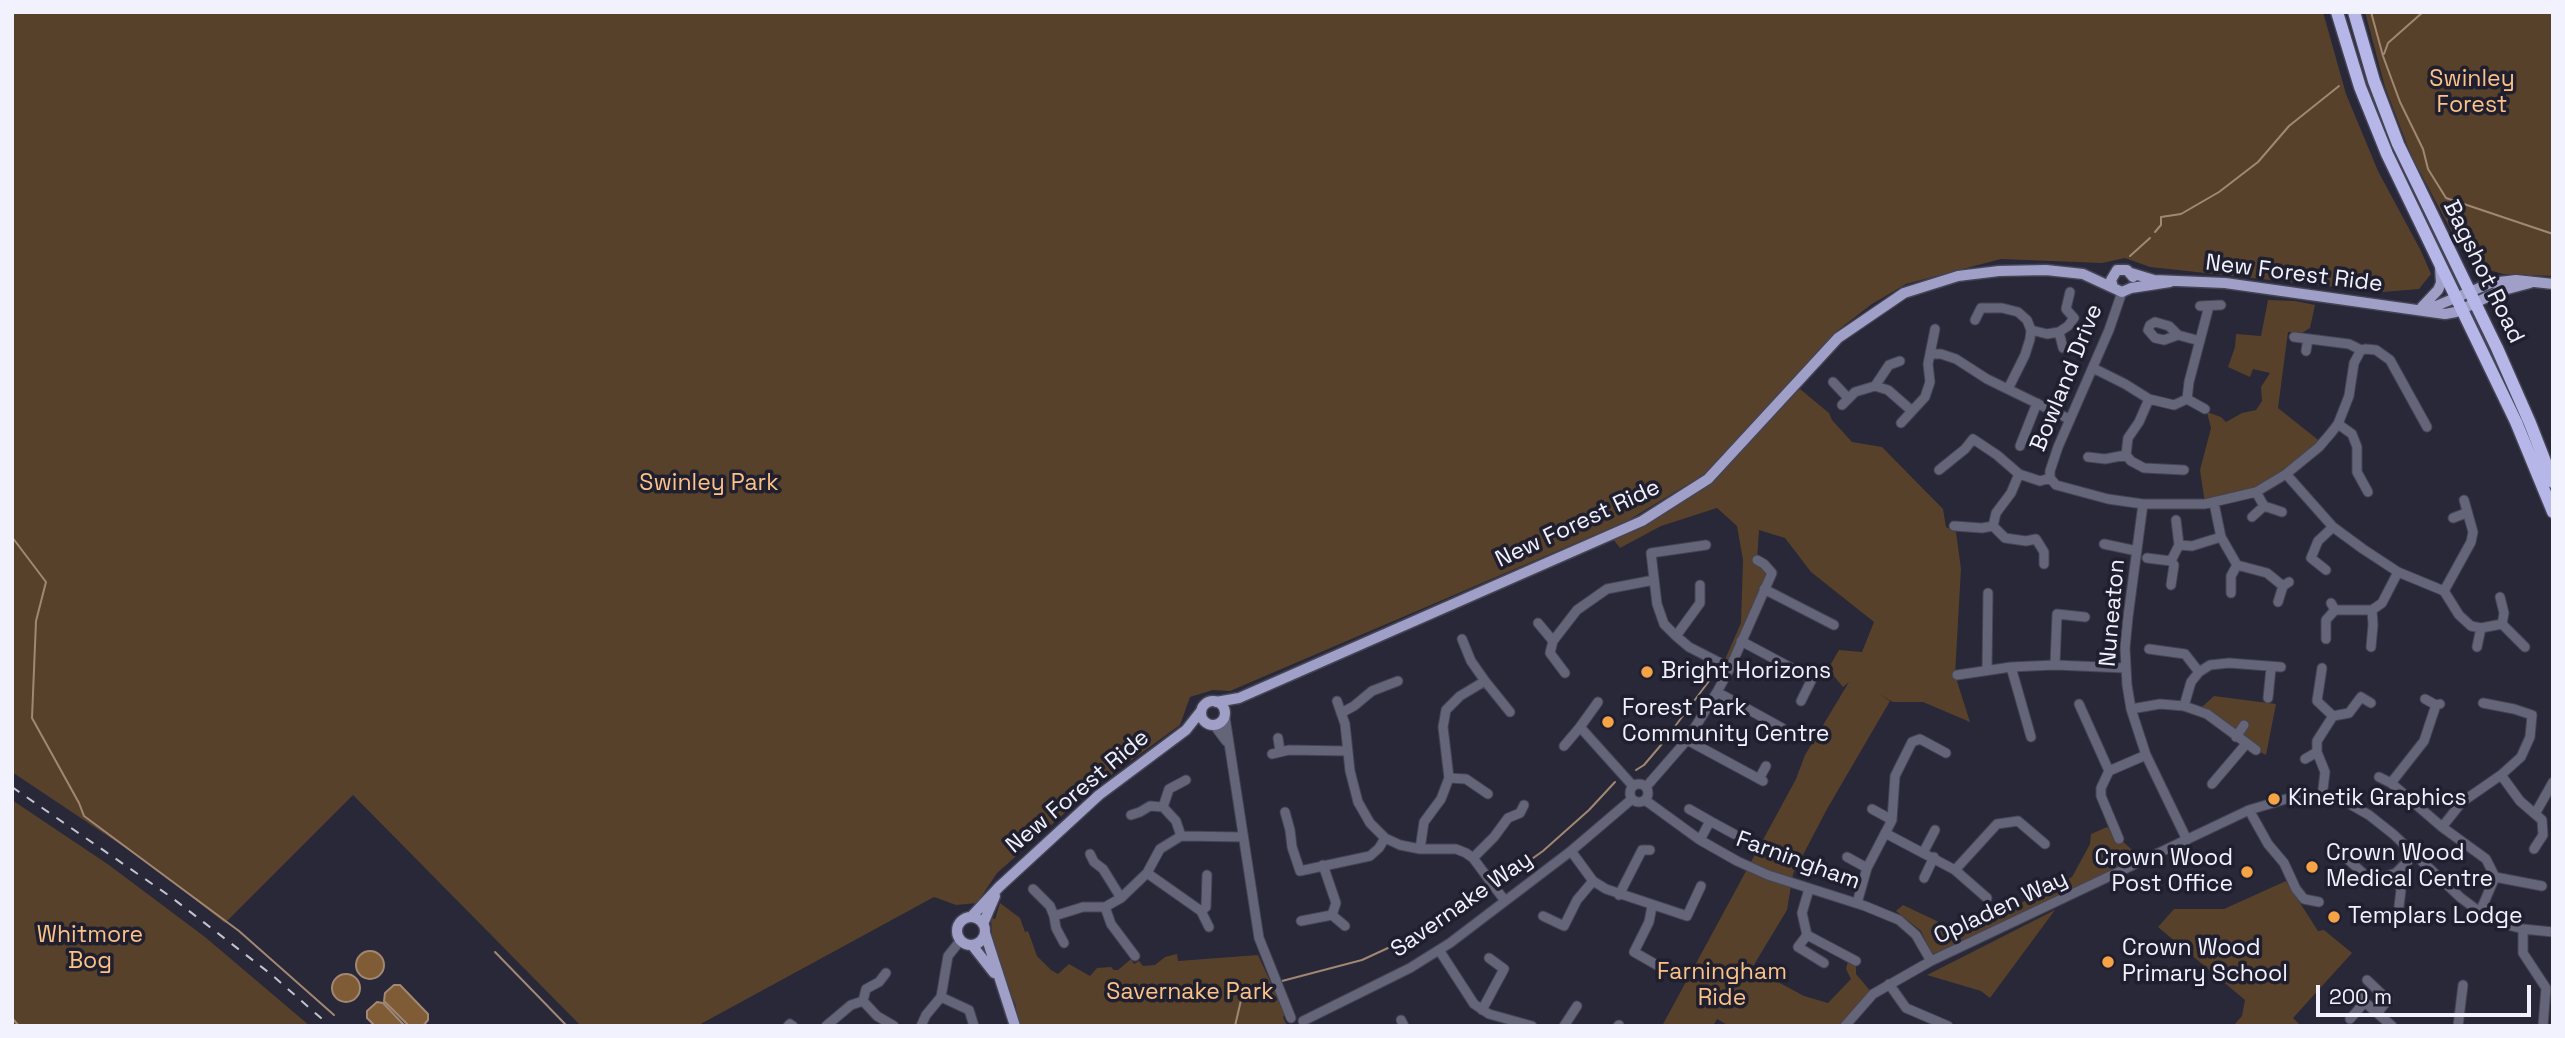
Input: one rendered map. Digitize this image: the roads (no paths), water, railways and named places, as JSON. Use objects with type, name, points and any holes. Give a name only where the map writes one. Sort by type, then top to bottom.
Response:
[{"type":"highway","name":"Bagshot Road","points":[[2337,12],[2360,87],[2399,182],[2440,266],[2465,301],[2530,423],[2553,482]]},
{"type":"highway","name":"Bagshot Road","points":[[2354,12],[2374,81],[2398,144],[2553,512]]},
{"type":"main road","points":[[2416,309],[2438,290],[2441,283],[2440,266]]},
{"type":"main road","points":[[2121,269],[2131,273],[2134,282],[2122,289],[2111,280],[2113,274],[2121,269]]},
{"type":"main road","name":"New Forest Ride","points":[[960,941],[957,926],[962,919],[972,916],[999,887],[1100,795],[1186,730],[1208,702],[1239,698],[1621,531],[1670,504],[1708,479],[1838,338],[1904,293],[1958,276],[1999,271],[2046,270],[2113,274]]},
{"type":"main road","name":"New Forest Ride","points":[[2131,273],[2154,281],[2225,283],[2445,314],[2505,281],[2553,284]]},
{"type":"main road","name":"New Forest Ride","points":[[2083,274],[2122,289],[2170,282]]},
{"type":"main road","name":"New Forest Ride","points":[[1186,730],[1220,723],[1239,698]]},
{"type":"main road","points":[[1216,702],[1222,705],[1225,716]]},
{"type":"main road","points":[[1201,710],[1202,719],[1213,725]]},
{"type":"main road","name":"New Forest Ride","points":[[972,946],[981,942],[999,887]]},
{"type":"main road","points":[[972,916],[984,929],[1015,1026]]},
{"type":"main road","points":[[960,941],[972,946],[1002,984]]},
{"type":"street","name":"Bowland Drive","points":[[2050,478],[2050,471],[2069,419],[2093,368],[2122,289]]},
{"type":"street","points":[[2031,330],[2047,334],[2059,332],[2068,326],[2074,318],[2066,309],[2070,292]]},
{"type":"street","points":[[2187,399],[2205,306],[2221,305]]},
{"type":"street","points":[[1975,320],[1981,308],[2002,308],[2018,312],[2027,320],[2031,330],[2025,355],[2008,389]]},
{"type":"street","points":[[1901,423],[1925,397],[1930,382],[1928,365],[1936,329]]},
{"type":"street","points":[[2059,332],[2063,348]]},
{"type":"street","points":[[2178,335],[2200,341]]},
{"type":"street","points":[[2294,337],[2349,344],[2361,350],[2376,350],[2390,360],[2427,427]]},
{"type":"street","points":[[2306,351],[2308,339]]},
{"type":"street","points":[[1939,470],[1973,439],[2019,474],[2040,481],[2050,478],[2056,485],[2108,499],[2143,504],[2214,503],[2256,492],[2286,474],[2319,447],[2337,424],[2348,396],[2354,363],[2361,350]]},
{"type":"street","points":[[1930,354],[1956,359],[1987,379],[2069,419]]},
{"type":"street","points":[[1875,386],[1889,365],[1899,361]]},
{"type":"street","points":[[2093,368],[2149,399],[2174,405],[2187,399]]},
{"type":"street","points":[[1833,382],[1845,402],[1855,392],[1875,386],[1888,390],[1912,411]]},
{"type":"street","points":[[2149,399],[2128,438],[2126,455],[2144,468],[2184,470]]},
{"type":"street","points":[[2187,399],[2205,409]]},
{"type":"street","points":[[2020,446],[2037,403]]},
{"type":"street","points":[[2337,424],[2353,434],[2357,447],[2357,472],[2368,492]]},
{"type":"street","points":[[2088,457],[2105,459],[2126,455]]},
{"type":"street","points":[[1993,526],[1996,513],[2011,493],[2019,474]]},
{"type":"street","points":[[2286,474],[2333,527],[2398,572],[2444,591],[2459,615],[2471,626],[2505,627]]},
{"type":"street","points":[[2256,492],[2264,506],[2282,512]]},
{"type":"street","points":[[2444,591],[2471,542],[2473,532],[2464,500]]},
{"type":"street","points":[[2214,503],[2221,537],[2237,565],[2267,573],[2286,584],[2278,602]]},
{"type":"street","name":"Nuneaton","points":[[2143,504],[2129,606],[2125,668],[2131,709],[2146,755],[2187,840]]},
{"type":"street","points":[[2252,517],[2264,506]]},
{"type":"street","points":[[2453,518],[2466,513]]},
{"type":"street","points":[[2171,561],[2179,545],[2176,520]]},
{"type":"street","points":[[1954,526],[1993,526]]},
{"type":"street","points":[[1993,526],[2005,538],[2026,541],[2036,538],[2045,552],[2044,564]]},
{"type":"street","points":[[2326,570],[2311,558],[2318,541],[2333,527]]},
{"type":"street","points":[[2179,545],[2192,546],[2221,537]]},
{"type":"street","points":[[2104,544],[2137,551]]},
{"type":"street","points":[[1706,545],[1651,553],[1657,604],[1664,624],[1676,636],[1689,647],[1730,668]]},
{"type":"street","points":[[2147,558],[2171,561]]},
{"type":"street","points":[[1646,787],[1687,740],[1730,668],[1773,573],[1757,560]]},
{"type":"street","points":[[2171,561],[2174,565],[2171,585]]},
{"type":"street","points":[[2231,593],[2231,576],[2237,565]]},
{"type":"street","points":[[2326,639],[2326,620],[2333,607],[2372,610],[2382,603],[2398,572]]},
{"type":"street","points":[[1565,673],[1550,653],[1553,641],[1577,611],[1607,589],[1654,580]]},
{"type":"street","points":[[1676,636],[1700,603],[1700,585]]},
{"type":"street","points":[[1764,589],[1834,625]]},
{"type":"street","points":[[1987,670],[1988,593]]},
{"type":"street","points":[[2500,597],[2505,627],[2525,647]]},
{"type":"street","points":[[2371,647],[2372,610]]},
{"type":"street","points":[[2055,665],[2057,614],[2085,617]]},
{"type":"street","points":[[1538,623],[1553,641]]},
{"type":"street","points":[[2477,647],[2481,628]]},
{"type":"street","points":[[1462,639],[1471,662],[1510,712]]},
{"type":"street","points":[[1741,641],[1812,679],[1801,701]]},
{"type":"street","points":[[2149,649],[2185,654],[2199,672]]},
{"type":"street","points":[[2184,706],[2191,682],[2199,672],[2210,665],[2229,663],[2276,667],[2268,698]]},
{"type":"street","points":[[1958,674],[2055,665],[2125,668]]},
{"type":"street","points":[[2011,667],[2031,737]]},
{"type":"street","points":[[2322,668],[2317,701],[2333,716]]},
{"type":"street","points":[[1341,713],[1372,691],[1398,681]]},
{"type":"street","points":[[1420,849],[1424,822],[1441,799],[1449,778],[1443,727],[1446,710],[1460,696],[1485,681]]},
{"type":"street","points":[[1717,692],[1782,728]]},
{"type":"street","points":[[2322,797],[2325,772],[2316,752],[2317,741],[2333,716],[2349,713],[2361,697],[2371,703]]},
{"type":"street","points":[[2391,783],[2424,741],[2438,705],[2425,699]]},
{"type":"street","points":[[1337,701],[1345,724],[1347,751],[1358,802],[1370,823],[1385,838],[1400,845],[1420,849],[1455,849],[1473,858],[1505,901]]},
{"type":"street","points":[[1564,746],[1598,702]]},
{"type":"street","points":[[2442,827],[2462,802],[2501,775],[2521,757],[2530,737],[2532,715],[2483,703]]},
{"type":"street","points":[[2079,704],[2109,771]]},
{"type":"street","points":[[2131,709],[2160,704],[2184,706],[2207,714],[2256,750]]},
{"type":"street","points":[[1225,716],[1259,938],[1288,1022],[1298,1018],[1303,1024]]},
{"type":"street","points":[[1213,725],[1227,742]]},
{"type":"street","points":[[2236,737],[2244,725]]},
{"type":"street","points":[[1580,727],[1633,786]]},
{"type":"street","points":[[1278,738],[1276,753],[1347,751]]},
{"type":"street","points":[[1857,903],[1867,868],[1892,820],[1895,776],[1912,742],[1920,739],[1946,753]]},
{"type":"street","points":[[1687,740],[1761,780],[1766,766]]},
{"type":"street","points":[[2214,778],[2246,744]]},
{"type":"street","points":[[2305,759],[2316,752]]},
{"type":"street","points":[[2119,839],[2101,796],[2101,788],[2109,771],[2146,755]]},
{"type":"street","points":[[2501,775],[2520,801],[2542,820],[2543,835],[2533,849]]},
{"type":"street","points":[[2379,777],[2391,783],[2442,827],[2486,859],[2495,877],[2480,912]]},
{"type":"street","points":[[1449,778],[1466,779],[1488,794]]},
{"type":"street","points":[[2535,814],[2552,778]]},
{"type":"street","points":[[1163,807],[1170,789],[1186,780]]},
{"type":"street","points":[[1638,784],[1646,787],[1648,796],[1645,800],[1640,803],[1632,799],[1630,791],[1633,786],[1638,784]]},
{"type":"street","name":"Opladen Way","points":[[1845,1026],[1861,1005],[1889,984],[1931,961],[2249,810],[2293,797],[2322,797],[2348,803],[2369,815],[2480,912],[2500,923],[2553,932]]},
{"type":"street","name":"Savernake Way","points":[[1303,1024],[1439,950],[1571,851],[1632,799]]},
{"type":"street","name":"Farningham","points":[[1645,800],[1700,840],[1752,868],[1899,920],[1916,935],[1931,961]]},
{"type":"street","points":[[1131,815],[1150,806],[1163,807],[1176,821],[1181,836]]},
{"type":"street","points":[[1871,809],[1892,820]]},
{"type":"street","points":[[1689,810],[1734,834]]},
{"type":"street","points":[[2249,810],[2268,845],[2284,863],[2304,899],[2319,902]]},
{"type":"street","points":[[1473,858],[1508,818],[1524,811]]},
{"type":"street","points":[[1285,812],[1300,871],[1370,856],[1385,838]]},
{"type":"street","points":[[1700,840],[1710,821]]},
{"type":"street","points":[[1955,870],[1997,824],[2018,821],[2045,844]]},
{"type":"street","points":[[1923,853],[1935,830]]},
{"type":"street","points":[[1885,833],[1955,870],[1987,898]]},
{"type":"street","points":[[1054,916],[1083,907],[1105,907],[1121,898],[1147,873],[1160,849],[1181,836],[1243,836]]},
{"type":"street","points":[[1619,895],[1642,850],[1650,850]]},
{"type":"street","points":[[1571,851],[1593,881],[1619,895],[1687,916],[1701,886]]},
{"type":"street","points":[[2342,854],[2365,874],[2380,878],[2396,873],[2415,853]]},
{"type":"street","points":[[1090,855],[1103,869],[1121,898]]},
{"type":"street","points":[[1847,857],[1867,868]]},
{"type":"street","points":[[1924,878],[1934,857]]},
{"type":"street","points":[[1323,865],[1335,903],[1332,915]]},
{"type":"street","points":[[1147,873],[1201,911],[1209,927]]},
{"type":"street","points":[[2396,873],[2401,890],[2399,906]]},
{"type":"street","points":[[1201,911],[1206,907],[1207,875]]},
{"type":"street","points":[[2495,877],[2542,886]]},
{"type":"street","points":[[1543,916],[1566,927],[1577,900],[1593,881]]},
{"type":"street","points":[[1033,889],[1050,906],[1056,928],[1064,943]]},
{"type":"street","points":[[1809,889],[1802,914],[1807,935],[1856,961]]},
{"type":"street","points":[[1653,906],[1649,922],[1629,949],[1662,968]]},
{"type":"street","points":[[1105,907],[1111,924],[1135,956]]},
{"type":"street","points":[[1301,921],[1332,915]]},
{"type":"street","points":[[1332,915],[1345,926]]},
{"type":"street","points":[[2524,929],[2523,953],[2546,988],[2543,1026]]},
{"type":"street","points":[[1807,935],[1798,947],[1824,963]]},
{"type":"street","points":[[921,1026],[926,1015],[941,997],[948,956],[960,941]]},
{"type":"street","points":[[1439,950],[1474,1003],[1482,1010],[1532,1026]]},
{"type":"street","points":[[1482,1010],[1509,968],[1489,958]]},
{"type":"street","points":[[863,1001],[866,989],[879,982],[886,973]]},
{"type":"street","points":[[2367,980],[2388,1000],[2377,1013]]},
{"type":"street","points":[[1889,984],[1906,1009],[1921,1021],[1948,1026]]},
{"type":"street","points":[[2463,985],[2459,1022],[2471,1022]]},
{"type":"street","points":[[941,997],[969,1010],[974,1026]]},
{"type":"street","points":[[2350,1020],[2361,1000],[2392,1026]]},
{"type":"street","points":[[826,1026],[850,1005],[863,1001]]},
{"type":"street","points":[[863,1001],[877,1016],[894,1026]]},
{"type":"street","points":[[1564,1026],[1577,1006]]},
{"type":"waterway","points":[[2371,12],[2400,102],[2423,149],[2428,169],[2446,198],[2553,234]]},
{"type":"waterway","points":[[2384,54],[2388,43],[2423,12]]},
{"type":"waterway","points":[[2155,232],[2161,225],[2161,217],[2181,214],[2219,192],[2258,162],[2289,126],[2339,86]]},
{"type":"waterway","points":[[2130,256],[2150,238]]},
{"type":"waterway","points":[[12,537],[46,582],[36,621],[32,718],[84,816],[239,931],[334,1015]]},
{"type":"waterway","points":[[1636,770],[1644,765],[1661,745],[1712,677]]},
{"type":"waterway","points":[[1505,878],[1543,851],[1589,810],[1615,782]]},
{"type":"waterway","points":[[1282,981],[1362,960],[1440,924],[1484,895]]},
{"type":"waterway","points":[[495,952],[567,1026]]},
{"type":"waterway","points":[[1235,1026],[1241,1000],[1255,988],[1268,985]]},
{"type":"waterway","points":[[12,1018],[19,1026]]},
{"type":"railway","points":[[12,787],[171,897],[272,975],[330,1026]]},
{"type":"place","name":"Bright Horizons","points":[[1647,672]]},
{"type":"place","name":"Forest Park Community Centre","points":[[1608,722]]},
{"type":"place","name":"Kinetik Graphics","points":[[2274,799]]},
{"type":"place","name":"Crown Wood Medical Centre","points":[[2312,867]]},
{"type":"place","name":"Crown Wood Post Office","points":[[2247,872]]},
{"type":"place","name":"Templars Lodge","points":[[2334,917]]},
{"type":"place","name":"Crown Wood Primary School","points":[[2108,962]]},
{"type":"park label","name":"Swinley Forest","points":[[2472,93]]},
{"type":"park label","name":"Swinley Park","points":[[709,484]]},
{"type":"park label","name":"Whitmore Bog","points":[[90,949]]},
{"type":"park label","name":"Farningham Ride","points":[[1722,986]]},
{"type":"park label","name":"Savernake Park","points":[[1190,993]]}]
